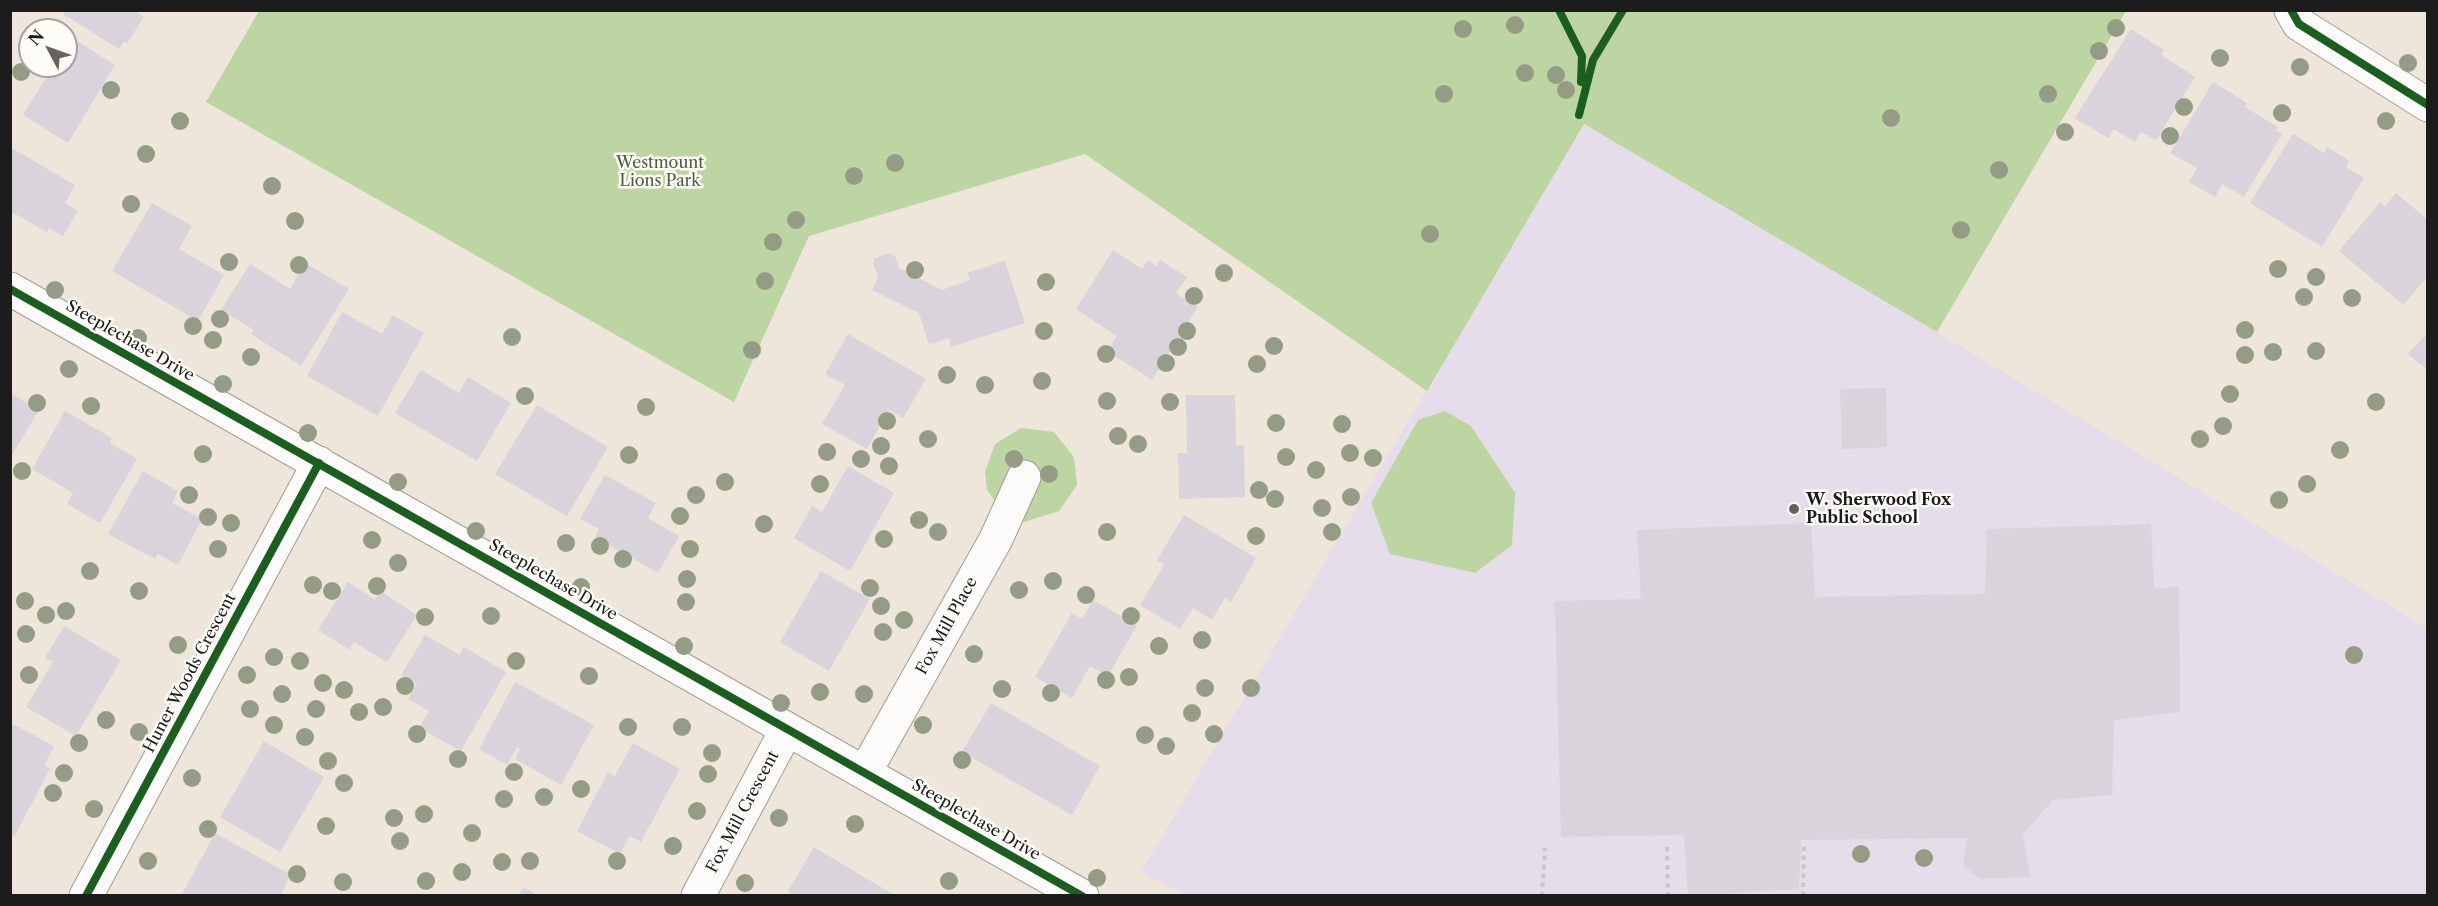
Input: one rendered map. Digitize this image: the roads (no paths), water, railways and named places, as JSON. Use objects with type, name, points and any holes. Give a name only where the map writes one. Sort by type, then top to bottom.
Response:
[{"type":"street","points":[[2291,10],[2299,24],[2427,105]]},
{"type":"street","name":"Steeplechase Drive","points":[[10,289],[1082,896]]},
{"type":"street","name":"Huner Woods Crescent","points":[[86,896],[319,463]]},
{"type":"street","name":"Fox Mill Place","points":[[865,772],[996,539],[1024,477]]},
{"type":"street","name":"Fox Mill Crescent","points":[[698,896],[787,729]]},
{"type":"place","name":"W. Sherwood Fox Public School","points":[[1794,509]]},
{"type":"park label","name":"Westmount Lions Park","points":[[660,172]]}]
